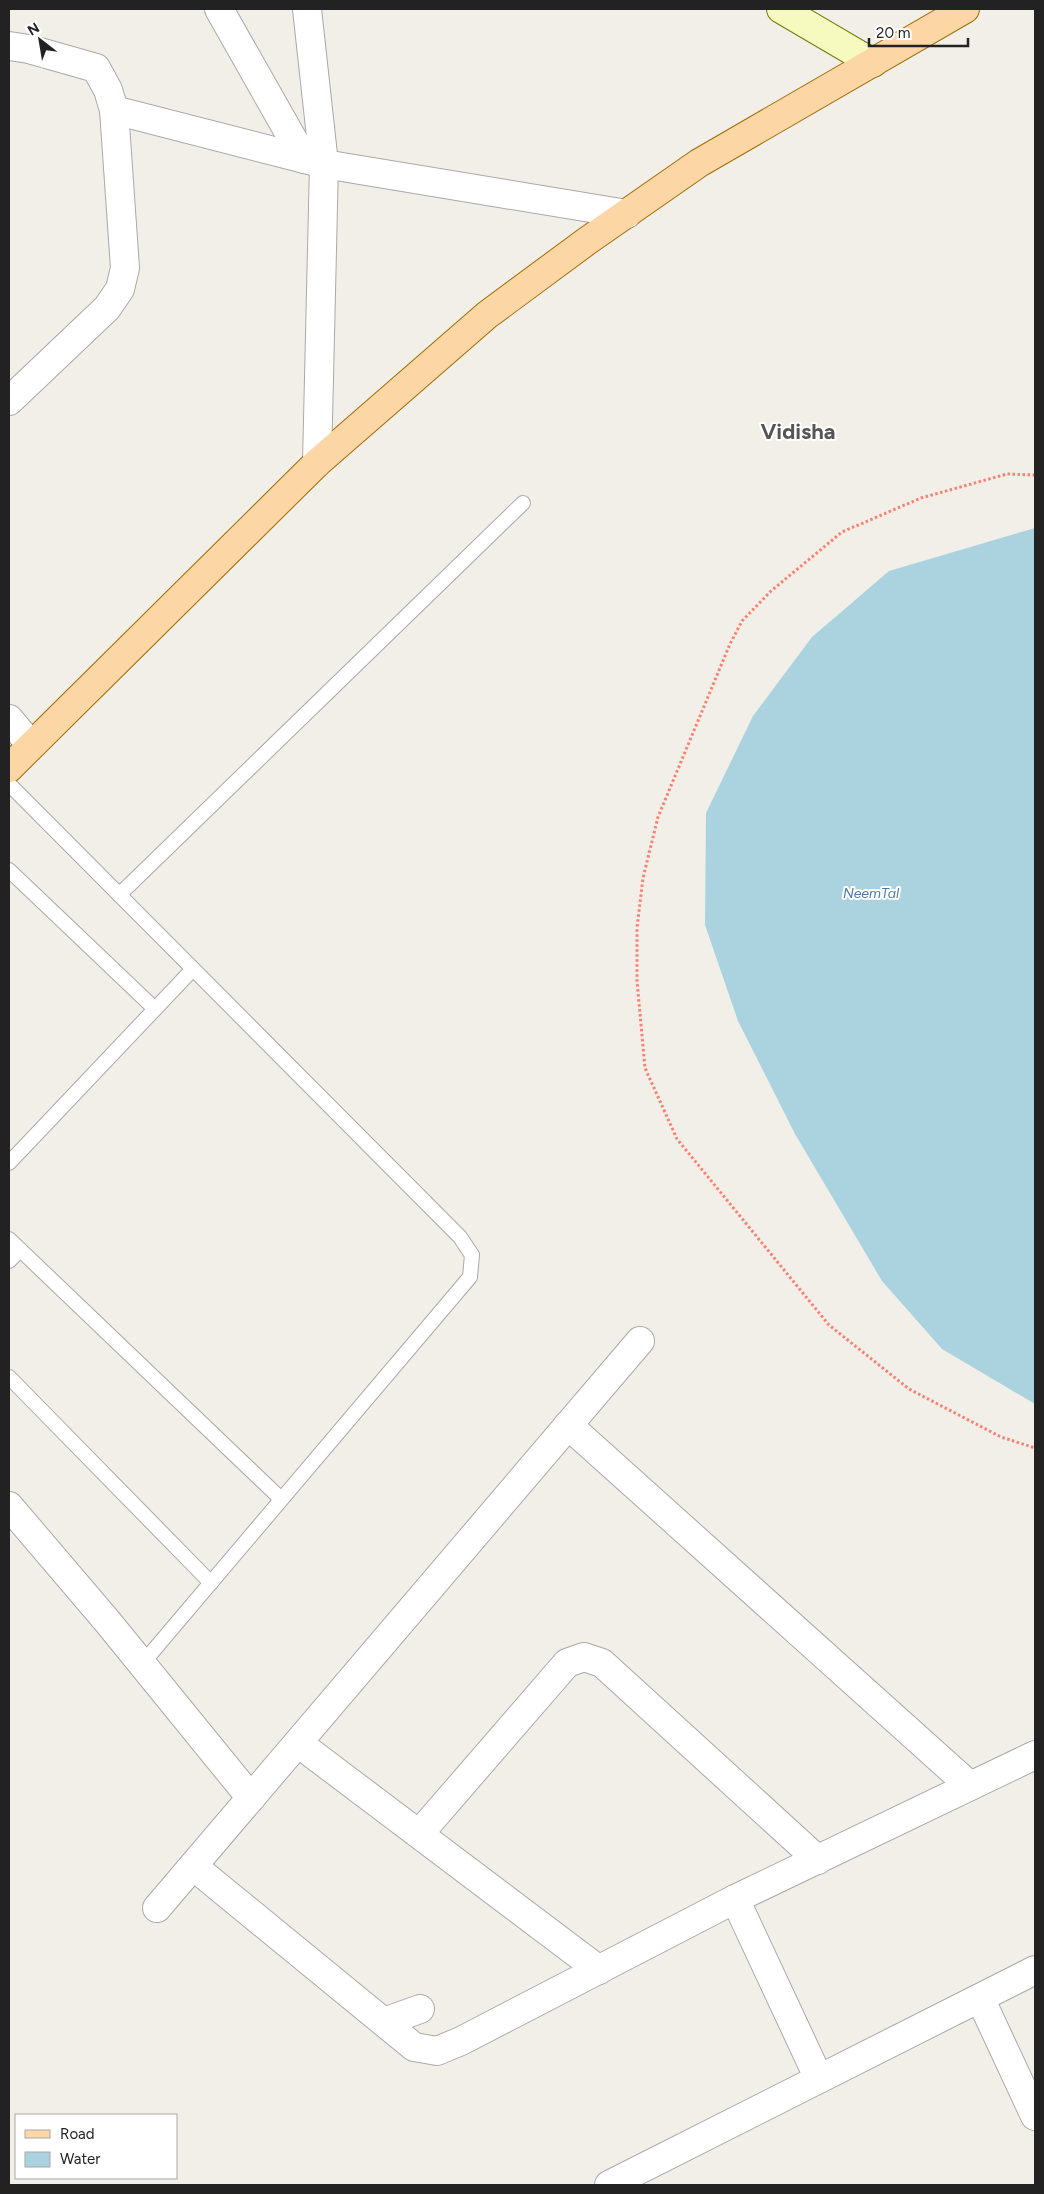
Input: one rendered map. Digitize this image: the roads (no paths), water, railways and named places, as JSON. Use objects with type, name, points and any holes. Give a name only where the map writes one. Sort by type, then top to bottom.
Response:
[{"type":"main road","points":[[9,768],[317,463],[487,315],[699,163],[965,9]]},
{"type":"street","points":[[219,9],[314,161]]},
{"type":"street","points":[[308,9],[314,161],[323,285],[317,463]]},
{"type":"street","points":[[781,9],[873,63]]},
{"type":"street","points":[[9,46],[29,49],[96,68],[108,90],[114,110],[125,268],[120,289],[107,308],[9,401]]},
{"type":"street","points":[[114,110],[314,161],[627,214]]},
{"type":"street","points":[[9,720],[31,745]]},
{"type":"street","points":[[157,1908],[640,1341]]},
{"type":"street","points":[[568,1425],[970,1786]]},
{"type":"street","points":[[9,1506],[142,1664],[250,1798]]},
{"type":"street","points":[[419,1834],[566,1663],[584,1657],[602,1662],[818,1860]]},
{"type":"street","points":[[298,1743],[598,1970]]},
{"type":"street","points":[[193,1866],[414,2047],[437,2051],[461,2041],[735,1899],[1035,1755]]},
{"type":"street","points":[[735,1899],[819,2079]]},
{"type":"street","points":[[609,2185],[1035,1970]]},
{"type":"street","points":[[980,1998],[1035,2116]]},
{"type":"street","points":[[384,2022],[420,2009]]},
{"type":"lane","points":[[119,895],[523,503]]},
{"type":"lane","points":[[9,784],[460,1237],[472,1255],[470,1277],[142,1664]]},
{"type":"lane","points":[[9,870],[155,1009]]},
{"type":"lane","points":[[9,1163],[193,969]]},
{"type":"lane","points":[[9,1239],[282,1499]]},
{"type":"lane","points":[[9,1261],[20,1250]]},
{"type":"lane","points":[[9,1377],[210,1583]]},
{"type":"water","name":"NeemTal","points":[[1035,528],[1035,1404],[942,1349],[882,1281],[795,1134],[738,1021],[705,925],[706,813],[753,716],[812,637],[889,571]]},
{"type":"district","name":"Vidisha","points":[[798,431]]}]
